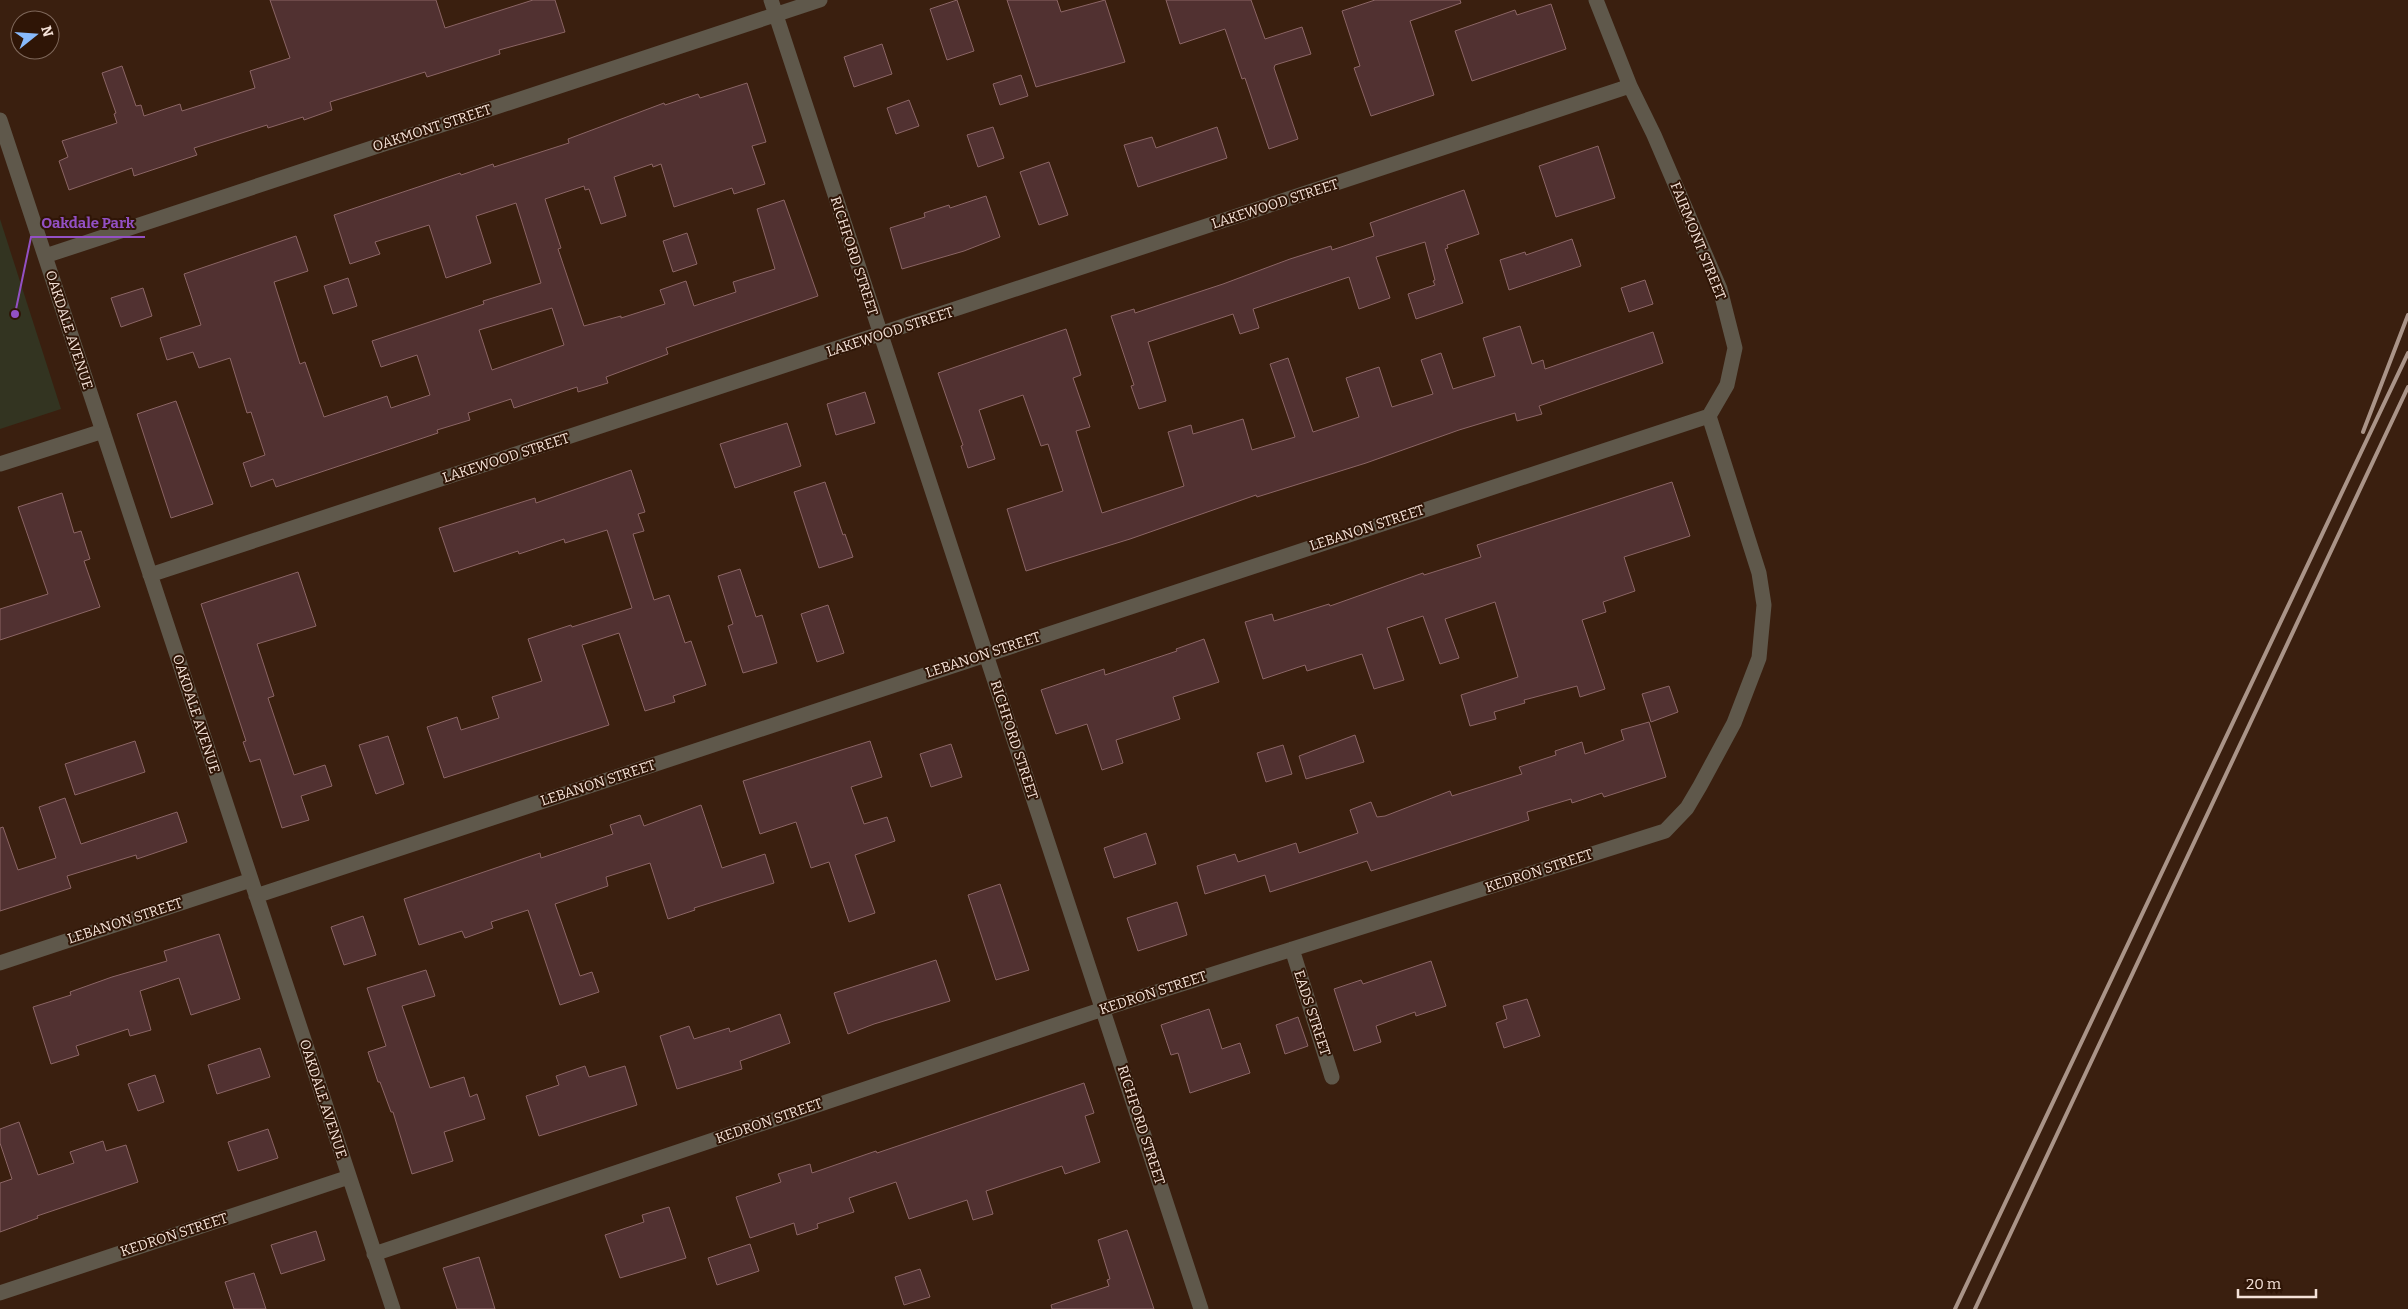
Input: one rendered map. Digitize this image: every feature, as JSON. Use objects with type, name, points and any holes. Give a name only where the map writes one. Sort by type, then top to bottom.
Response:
[{"type":"street","name":"OAKMONT STREET","points":[[45,256],[773,7],[820,0]]},
{"type":"street","name":"FAIRMONT STREET","points":[[1596,0],[1630,86],[1654,135],[1720,289],[1735,348],[1727,386],[1710,416]]},
{"type":"street","name":"RICHFORD STREET","points":[[773,7],[1202,1309]]},
{"type":"street","name":"LAKEWOOD STREET","points":[[150,575],[1630,86]]},
{"type":"street","name":"OAKDALE AVENUE","points":[[0,120],[393,1309]]},
{"type":"street","name":"KEDRON STREET","points":[[374,1254],[1103,1009],[1665,831],[1686,808],[1700,786],[1734,723],[1760,658],[1764,605],[1759,573],[1710,416]]},
{"type":"street","name":"LEBANON STREET","points":[[256,896],[1710,416]]},
{"type":"street","points":[[0,464],[102,430]]},
{"type":"street","name":"LEBANON STREET","points":[[0,962],[250,880]]},
{"type":"street","name":"EADS STREET","points":[[1292,949],[1332,1077]]},
{"type":"street","name":"KEDRON STREET","points":[[0,1293],[349,1177]]},
{"type":"green space","points":[[0,219],[61,409],[0,429]]},
{"type":"building","points":[[270,0],[436,0],[445,28],[533,0],[555,0],[565,32],[499,50],[500,54],[427,77],[425,72],[330,102],[332,110],[304,120],[303,117],[268,128],[267,125],[194,148],[197,155],[134,176],[132,168],[69,190],[59,161],[68,157],[62,141],[117,123],[114,114],[116,113],[102,73],[122,66],[136,106],[141,105],[144,116],[180,104],[182,111],[255,88],[250,71],[290,58]]},
{"type":"building","points":[[957,0],[974,51],[947,60],[930,9]]},
{"type":"building","points":[[1007,0],[1057,0],[1061,12],[1105,0],[1125,62],[1036,87]]},
{"type":"building","points":[[1166,0],[1251,0],[1265,39],[1302,27],[1311,54],[1275,65],[1274,68],[1298,139],[1269,149],[1245,78],[1242,79],[1225,29],[1180,44]]},
{"type":"building","points":[[1375,0],[1460,0],[1461,3],[1410,21],[1434,95],[1371,116],[1354,68],[1360,66],[1342,11]]},
{"type":"building","points":[[1551,4],[1566,49],[1472,81],[1455,31],[1515,10],[1517,15]]},
{"type":"building","points":[[882,44],[892,74],[854,87],[844,57]]},
{"type":"building","points":[[1021,75],[1028,96],[1000,105],[993,84]]},
{"type":"building","points":[[747,83],[766,142],[752,146],[765,184],[734,194],[732,188],[674,207],[661,164],[653,167],[652,164],[614,177],[626,216],[601,224],[589,189],[585,190],[584,186],[545,199],[561,248],[558,249],[584,326],[621,316],[621,318],[665,304],[660,290],[686,281],[694,306],[736,292],[733,282],[775,269],[757,209],[784,200],[818,296],[666,348],[668,354],[606,377],[608,383],[578,392],[577,387],[514,408],[511,399],[468,413],[470,420],[437,430],[438,433],[276,487],[273,479],[251,487],[243,463],[265,455],[251,412],[247,413],[230,358],[199,368],[193,352],[167,360],[160,338],[201,325],[184,274],[296,236],[308,271],[274,282],[300,364],[305,362],[324,417],[387,396],[391,408],[430,395],[417,355],[381,367],[372,341],[484,304],[483,301],[541,283],[516,203],[476,216],[491,263],[446,278],[429,225],[375,242],[380,254],[350,264],[334,215],[460,173],[461,175],[493,164],[494,167],[569,143],[568,139],[664,103],[665,105],[698,94],[700,98]],"holes":[[[552,308],[564,345],[492,370],[479,330]]]},
{"type":"building","points":[[909,100],[919,126],[896,134],[887,108]]},
{"type":"building","points":[[993,127],[1004,158],[978,167],[967,135]]},
{"type":"building","points":[[1217,127],[1227,158],[1138,187],[1124,145],[1152,137],[1156,148]]},
{"type":"building","points":[[1598,146],[1615,198],[1556,217],[1539,166]]},
{"type":"building","points":[[1049,162],[1068,215],[1039,225],[1020,172]]},
{"type":"building","points":[[1464,190],[1479,234],[1447,245],[1448,248],[1445,249],[1463,303],[1416,319],[1408,294],[1435,285],[1425,242],[1376,257],[1390,298],[1359,309],[1349,277],[1253,309],[1259,328],[1240,334],[1233,314],[1148,342],[1166,401],[1139,409],[1131,386],[1134,385],[1111,316],[1134,309],[1135,313],[1223,284],[1290,259],[1331,246],[1332,250],[1374,236],[1370,223]]},
{"type":"building","points":[[986,196],[1000,237],[964,251],[902,269],[890,228],[925,217],[924,213],[949,205],[950,208]]},
{"type":"building","points":[[687,233],[697,264],[673,272],[663,241]]},
{"type":"building","points":[[1572,239],[1581,266],[1509,290],[1500,260],[1525,252],[1526,255]]},
{"type":"building","points":[[348,278],[357,306],[333,314],[324,286]]},
{"type":"building","points":[[1645,280],[1653,304],[1629,312],[1621,288]]},
{"type":"building","points":[[143,288],[152,316],[121,327],[111,298]]},
{"type":"building","points":[[1520,326],[1532,364],[1543,360],[1545,369],[1653,332],[1663,363],[1539,406],[1542,414],[1517,421],[1515,413],[1459,430],[1366,463],[1257,497],[1256,495],[1130,539],[1026,571],[1007,509],[1063,491],[1048,444],[1041,446],[1023,395],[979,410],[995,459],[968,468],[961,446],[963,445],[938,373],[1066,329],[1081,375],[1073,378],[1090,427],[1076,431],[1102,513],[1184,486],[1168,432],[1191,425],[1193,434],[1243,419],[1252,450],[1295,437],[1270,364],[1288,358],[1313,432],[1359,417],[1346,378],[1379,367],[1392,407],[1433,394],[1421,360],[1441,353],[1453,389],[1495,376],[1483,338]]},
{"type":"building","points":[[865,392],[875,423],[836,435],[827,404]]},
{"type":"building","points":[[176,401],[213,504],[171,518],[137,414]]},
{"type":"building","points":[[787,423],[801,466],[735,488],[720,444]]},
{"type":"building","points":[[631,470],[645,512],[638,514],[644,531],[633,534],[654,600],[669,595],[685,643],[691,641],[706,685],[673,696],[675,702],[645,711],[619,633],[582,645],[609,725],[444,778],[427,727],[457,717],[461,730],[499,718],[492,697],[542,681],[528,639],[632,608],[607,530],[565,543],[564,539],[519,554],[518,551],[454,572],[439,528],[535,498],[536,503]]},
{"type":"building","points":[[825,482],[843,535],[845,534],[853,557],[819,568],[794,492]]},
{"type":"building","points":[[1672,482],[1690,536],[1624,557],[1635,591],[1603,602],[1606,612],[1582,620],[1605,689],[1580,697],[1577,686],[1524,700],[1525,703],[1494,712],[1496,719],[1470,726],[1461,695],[1518,677],[1495,602],[1445,619],[1459,658],[1440,664],[1423,616],[1387,628],[1404,680],[1374,689],[1362,654],[1307,671],[1305,665],[1263,679],[1245,622],[1272,614],[1274,621],[1329,604],[1330,606],[1423,573],[1424,575],[1481,557],[1477,545]]},
{"type":"building","points":[[62,493],[74,533],[81,531],[90,559],[84,561],[100,607],[0,640],[0,609],[48,594],[18,507]]},
{"type":"building","points":[[740,569],[756,617],[762,615],[777,663],[743,673],[728,626],[733,624],[718,576]]},
{"type":"building","points":[[298,572],[316,626],[257,644],[274,696],[268,698],[294,775],[325,765],[332,786],[301,796],[309,820],[282,828],[260,759],[250,762],[243,742],[246,741],[201,604]]},
{"type":"building","points":[[828,605],[844,653],[817,662],[801,614]]},
{"type":"building","points":[[1204,639],[1219,682],[1173,697],[1180,719],[1116,740],[1123,763],[1102,770],[1087,724],[1056,734],[1041,690],[1104,669],[1105,675],[1177,651],[1176,649]]},
{"type":"building","points":[[1669,686],[1678,712],[1651,722],[1642,694]]},
{"type":"building","points":[[1649,722],[1666,777],[1604,797],[1602,793],[1572,803],[1571,799],[1527,812],[1529,820],[1371,871],[1367,861],[1270,892],[1265,875],[1205,894],[1197,866],[1235,854],[1238,862],[1296,843],[1299,853],[1358,833],[1350,810],[1371,802],[1377,817],[1385,816],[1450,791],[1452,796],[1522,774],[1519,767],[1556,755],[1555,751],[1582,742],[1585,754],[1624,740],[1621,730]]},
{"type":"building","points":[[1355,735],[1364,762],[1306,779],[1299,756]]},
{"type":"building","points":[[388,736],[404,784],[376,794],[359,745]]},
{"type":"building","points":[[135,741],[145,772],[75,795],[65,764]]},
{"type":"building","points":[[870,741],[882,777],[851,787],[864,824],[887,817],[895,841],[855,855],[875,913],[849,922],[829,862],[811,868],[796,822],[760,834],[743,781]]},
{"type":"building","points":[[951,744],[962,777],[931,787],[920,754]]},
{"type":"building","points":[[1283,745],[1292,774],[1266,782],[1257,753]]},
{"type":"building","points":[[65,798],[81,844],[177,812],[187,842],[137,859],[136,855],[67,876],[71,888],[0,911],[0,828],[3,827],[18,870],[56,858],[39,807]]},
{"type":"building","points":[[701,805],[722,868],[765,854],[774,883],[694,908],[695,910],[668,919],[650,863],[606,877],[608,886],[555,904],[580,976],[592,972],[599,992],[560,1005],[528,910],[491,922],[493,928],[465,938],[462,931],[419,945],[404,899],[540,853],[541,858],[613,834],[610,825],[640,815],[644,826]]},
{"type":"building","points":[[1146,833],[1156,864],[1114,878],[1104,848]]},
{"type":"building","points":[[1000,884],[1029,970],[996,980],[968,895]]},
{"type":"building","points":[[1177,902],[1187,935],[1138,951],[1127,918]]},
{"type":"building","points":[[363,916],[376,955],[344,965],[331,927]]},
{"type":"building","points":[[219,934],[240,999],[191,1015],[179,978],[140,991],[151,1030],[130,1036],[128,1029],[76,1046],[79,1055],[51,1064],[33,1007],[71,995],[70,992],[112,977],[167,961],[164,951]]},
{"type":"building","points":[[936,960],[950,1001],[874,1024],[848,1034],[834,993]]},
{"type":"building","points":[[1431,961],[1446,1006],[1416,1016],[1415,1012],[1376,1026],[1381,1042],[1354,1051],[1334,989],[1361,980],[1363,984]]},
{"type":"building","points":[[426,970],[435,996],[402,1006],[430,1088],[464,1077],[470,1097],[477,1094],[485,1119],[444,1132],[453,1161],[412,1174],[393,1112],[391,1112],[380,1082],[378,1082],[368,1052],[386,1046],[367,988]]},
{"type":"building","points":[[1527,999],[1540,1036],[1504,1048],[1496,1023],[1507,1019],[1503,1006]]},
{"type":"building","points":[[1209,1009],[1222,1049],[1240,1043],[1250,1073],[1190,1093],[1178,1053],[1171,1055],[1161,1025]]},
{"type":"building","points":[[780,1014],[790,1043],[740,1061],[742,1069],[677,1089],[660,1036],[689,1026],[694,1039],[729,1028],[730,1032]]},
{"type":"building","points":[[1298,1017],[1308,1046],[1285,1054],[1276,1025]]},
{"type":"building","points":[[260,1048],[270,1077],[217,1094],[208,1065]]},
{"type":"building","points":[[585,1066],[589,1077],[625,1066],[637,1105],[539,1136],[526,1096],[559,1085],[556,1076]]},
{"type":"building","points":[[155,1075],[164,1102],[138,1111],[128,1084]]},
{"type":"building","points":[[1084,1083],[1094,1113],[1085,1116],[1100,1162],[1065,1174],[1062,1166],[986,1191],[993,1214],[973,1220],[967,1200],[909,1219],[896,1182],[849,1198],[854,1212],[817,1224],[818,1228],[797,1235],[794,1223],[750,1238],[736,1197],[781,1182],[778,1174],[810,1164],[812,1173]]},
{"type":"building","points":[[19,1122],[38,1175],[74,1163],[70,1152],[103,1141],[106,1151],[126,1145],[138,1182],[37,1216],[38,1218],[0,1232],[0,1183],[12,1179],[0,1143],[0,1129]]},
{"type":"building","points":[[268,1129],[278,1158],[238,1171],[228,1142]]},
{"type":"building","points":[[669,1207],[686,1258],[620,1278],[605,1235],[644,1222],[642,1215]]},
{"type":"building","points":[[1127,1230],[1154,1309],[1052,1309],[1051,1305],[1109,1286],[1107,1280],[1110,1279],[1098,1240]]},
{"type":"building","points":[[316,1231],[325,1260],[281,1274],[271,1245]]},
{"type":"building","points":[[750,1244],[759,1271],[717,1285],[708,1258]]},
{"type":"building","points":[[479,1257],[495,1309],[457,1309],[443,1268]]},
{"type":"building","points":[[920,1269],[930,1297],[904,1305],[895,1277]]},
{"type":"building","points":[[254,1273],[266,1309],[234,1309],[225,1282]]},
{"type":"railway","points":[[2363,432],[2408,315]]},
{"type":"railway","points":[[1955,1309],[2408,353]]},
{"type":"railway","points":[[1975,1309],[2408,387]]},
{"type":"place","name":"Oakdale Park","points":[[15,314]]}]
